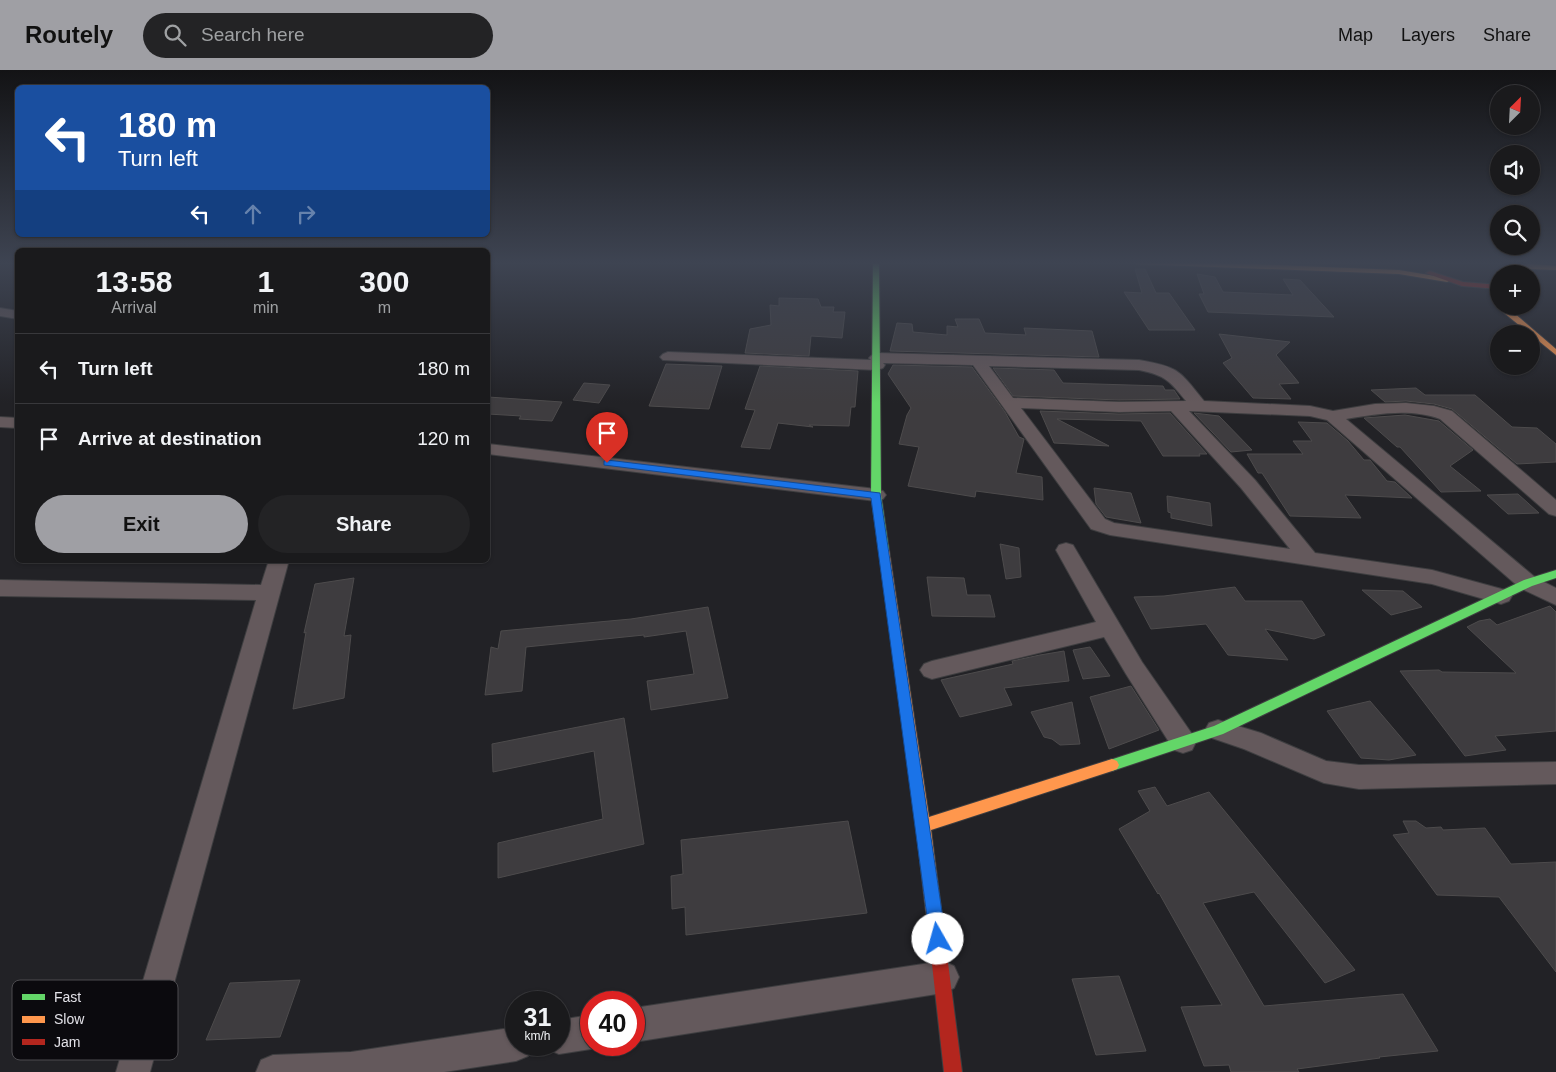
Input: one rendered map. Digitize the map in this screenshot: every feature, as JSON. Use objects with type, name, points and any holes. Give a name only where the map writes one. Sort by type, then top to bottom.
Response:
[{"type":"street","points":[[876,309],[876,495],[923,826],[943,977],[953,1072]]},
{"type":"street","points":[[0,312],[15,314]]},
{"type":"street","points":[[1512,315],[1556,353]]},
{"type":"street","points":[[668,357],[877,362],[977,360],[1152,367],[1170,372],[1175,376],[1200,406]]},
{"type":"street","points":[[977,360],[1098,524],[1110,529],[1432,578],[1501,596]]},
{"type":"street","points":[[1008,403],[1119,407],[1200,406],[1310,411],[1333,416],[1369,411],[1418,408],[1439,412],[1446,415],[1556,510]]},
{"type":"street","points":[[1175,406],[1248,484],[1310,560]]},
{"type":"street","points":[[1333,416],[1528,583],[1556,597]]},
{"type":"street","points":[[0,422],[15,423]]},
{"type":"street","points":[[490,449],[876,495]]},
{"type":"street","points":[[1066,550],[1134,668],[1182,742]]},
{"type":"street","points":[[159,980],[278,563]]},
{"type":"street","points":[[923,826],[1218,730],[1528,583],[1556,574]]},
{"type":"street","points":[[0,588],[270,593]]},
{"type":"street","points":[[932,670],[1110,626]]},
{"type":"street","points":[[1218,730],[1252,741],[1324,772],[1359,777],[1556,773]]},
{"type":"street","points":[[645,1023],[943,977]]},
{"type":"street","points":[[274,1072],[351,1071],[505,1046]]},
{"type":"building","points":[[770,309],[834,309],[833,312],[845,312],[842,338],[811,336],[809,356],[745,353],[750,329],[771,325]]},
{"type":"building","points":[[1135,309],[1180,309],[1195,330],[1149,330]]},
{"type":"building","points":[[1206,309],[1326,309],[1334,317],[1208,312]]},
{"type":"building","points":[[955,319],[979,319],[985,333],[1026,335],[1024,328],[1092,331],[1099,357],[890,351],[897,323],[912,324],[913,332],[947,335],[947,326],[958,327]]},
{"type":"building","points":[[1219,334],[1290,342],[1276,355],[1299,383],[1279,384],[1291,399],[1253,398],[1223,363],[1232,358]]},
{"type":"building","points":[[666,364],[722,366],[709,409],[649,406]]},
{"type":"building","points":[[893,365],[972,367],[1005,412],[1019,437],[1024,439],[1016,473],[1042,477],[1043,500],[976,491],[975,497],[908,486],[919,447],[899,444],[907,415],[911,408],[888,374]]},
{"type":"building","points":[[760,366],[858,371],[855,407],[851,407],[849,426],[809,425],[813,427],[778,423],[770,449],[741,447],[755,410],[745,409]]},
{"type":"building","points":[[993,368],[1054,370],[1063,383],[1163,386],[1165,390],[1174,390],[1180,399],[1119,400],[1013,396]]},
{"type":"building","points":[[584,383],[610,385],[599,403],[573,400]]},
{"type":"building","points":[[1416,388],[1425,395],[1475,395],[1512,427],[1537,428],[1556,444],[1556,462],[1517,464],[1452,409],[1434,404],[1406,401],[1385,402],[1371,390]]},
{"type":"building","points":[[490,397],[562,402],[552,421],[519,419],[521,416],[490,414]]},
{"type":"building","points":[[1040,411],[1119,414],[1170,413],[1207,454],[1199,454],[1200,456],[1163,456],[1141,421],[1057,419],[1109,446],[1054,443]]},
{"type":"building","points":[[1194,413],[1219,416],[1252,450],[1231,452]]},
{"type":"building","points":[[1405,415],[1439,421],[1473,450],[1450,466],[1481,491],[1441,492],[1400,447],[1397,447],[1364,418]]},
{"type":"building","points":[[1298,422],[1327,423],[1348,441],[1364,460],[1370,460],[1387,481],[1395,482],[1412,498],[1345,495],[1361,518],[1290,516],[1262,473],[1258,473],[1247,454],[1303,454],[1293,441],[1312,441]]},
{"type":"building","points":[[1094,488],[1131,493],[1141,523],[1106,517],[1096,504]]},
{"type":"building","points":[[1518,494],[1539,513],[1508,514],[1487,495]]},
{"type":"building","points":[[1167,496],[1210,503],[1212,526],[1171,518],[1171,513],[1168,512]]},
{"type":"building","points":[[1000,544],[1019,548],[1021,577],[1006,579]]},
{"type":"building","points":[[927,577],[964,578],[967,595],[990,595],[995,617],[932,616]]},
{"type":"building","points":[[354,578],[344,636],[351,635],[344,698],[293,709],[306,632],[304,633],[315,584]]},
{"type":"building","points":[[1235,587],[1245,601],[1302,601],[1325,635],[1314,639],[1265,629],[1288,660],[1228,655],[1206,624],[1151,629],[1134,597],[1164,596]]},
{"type":"building","points":[[1362,590],[1403,591],[1422,607],[1391,615]]},
{"type":"building","points":[[1550,606],[1556,612],[1556,731],[1495,736],[1506,750],[1465,756],[1400,671],[1439,670],[1442,672],[1516,673],[1467,627],[1479,621],[1490,619],[1497,625]]},
{"type":"building","points":[[708,607],[728,698],[651,710],[647,681],[694,674],[686,631],[644,637],[644,635],[526,647],[522,691],[485,695],[491,647],[498,649],[501,631],[631,619]]},
{"type":"building","points":[[1090,647],[1110,676],[1083,679],[1073,650]]},
{"type":"building","points":[[1064,651],[1069,681],[1004,688],[1012,705],[960,717],[941,680],[1013,664],[1012,661]]},
{"type":"building","points":[[1131,686],[1159,730],[1109,749],[1090,697]]},
{"type":"building","points":[[1370,701],[1416,755],[1389,760],[1361,758],[1327,711]]},
{"type":"building","points":[[1072,702],[1080,744],[1060,745],[1052,739],[1044,737],[1031,712]]},
{"type":"building","points":[[624,718],[644,844],[498,878],[498,843],[603,819],[594,751],[493,772],[492,744]]},
{"type":"building","points":[[1155,787],[1167,806],[1209,792],[1355,970],[1325,983],[1254,892],[1203,903],[1264,1006],[1403,994],[1438,1051],[1379,1057],[1297,1069],[1299,1072],[1231,1072],[1229,1065],[1204,1066],[1181,1007],[1222,1005],[1159,893],[1119,829],[1150,811],[1138,791]]},
{"type":"building","points":[[848,821],[867,913],[686,935],[685,907],[672,909],[671,876],[683,874],[681,840]]},
{"type":"building","points":[[1403,821],[1416,821],[1426,828],[1441,827],[1443,830],[1485,828],[1511,864],[1556,862],[1556,972],[1499,897],[1437,895],[1393,835],[1409,833]]},
{"type":"building","points":[[1119,976],[1146,1051],[1096,1055],[1072,979]]},
{"type":"building","points":[[300,980],[280,1037],[206,1040],[230,983]]},
{"type":"traffic: fast","points":[[876,309],[876,495],[884,550]]},
{"type":"traffic: fast","points":[[1112,765],[1218,730],[1528,583],[1556,574]]},
{"type":"traffic: slow","points":[[1512,315],[1556,353]]},
{"type":"traffic: slow","points":[[884,550],[923,826],[939,955]]},
{"type":"traffic: slow","points":[[923,826],[1112,765]]},
{"type":"traffic: jam","points":[[939,955],[953,1072]]},
{"type":"route","points":[[607,463],[876,495],[938,939]]}]
